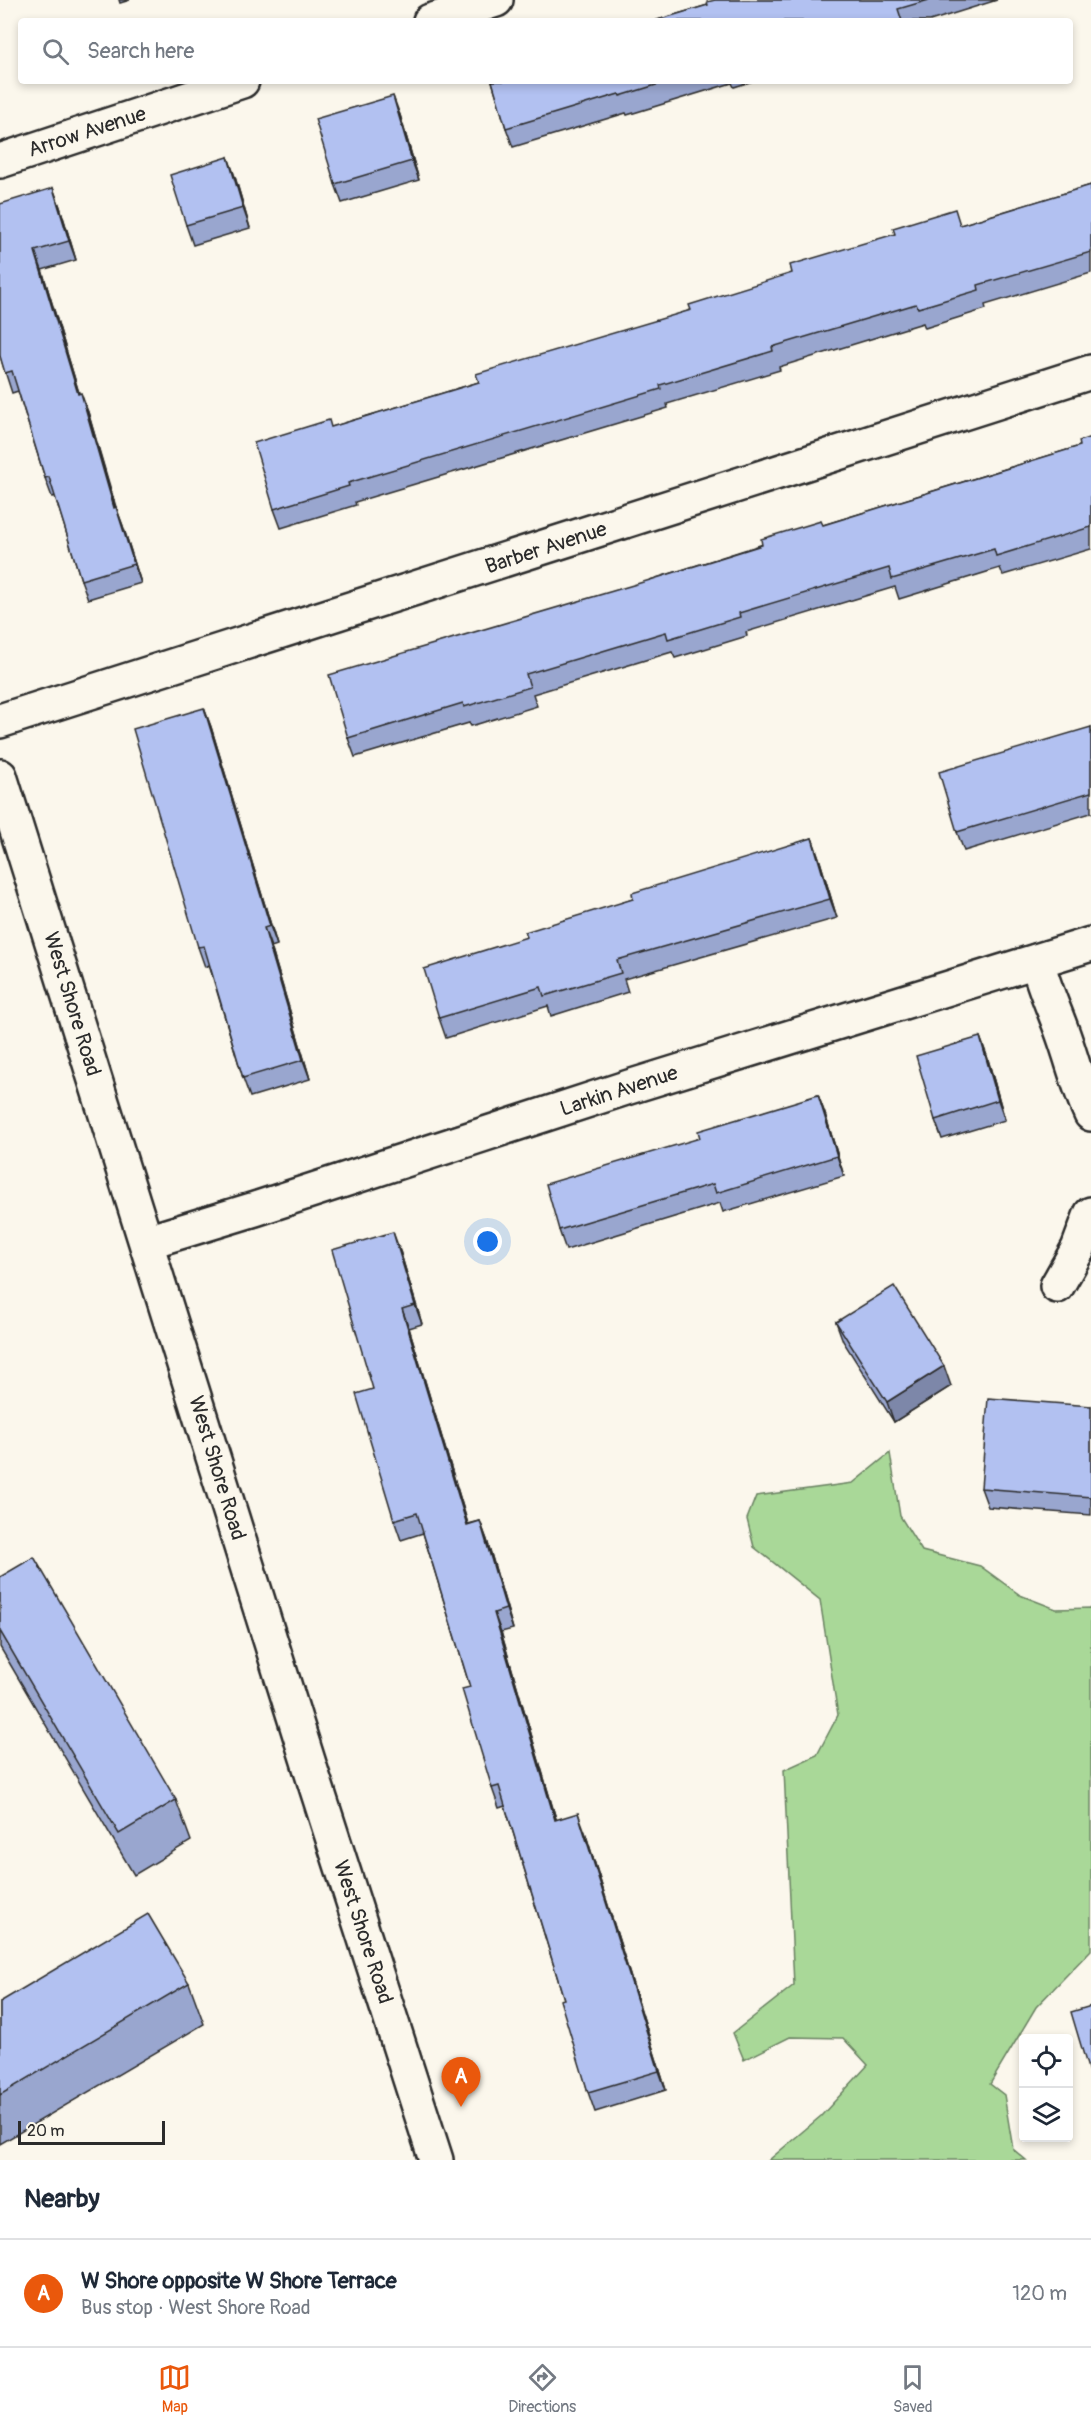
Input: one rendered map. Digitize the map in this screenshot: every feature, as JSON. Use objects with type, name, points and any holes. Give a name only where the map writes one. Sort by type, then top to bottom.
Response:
[{"type":"street","points":[[439,18],[496,0]]},
{"type":"street","name":"Arrow Avenue","points":[[0,161],[233,84]]},
{"type":"street","name":"Barber Avenue","points":[[0,721],[1091,372]]},
{"type":"street","name":"West Shore Road","points":[[0,776],[314,1780],[436,2160]]},
{"type":"street","name":"Larkin Avenue","points":[[147,1242],[629,1087],[1091,944]]},
{"type":"street","points":[[1038,962],[1044,989],[1065,1039],[1078,1085],[1091,1114]]},
{"type":"street","points":[[1057,1286],[1078,1249],[1091,1214]]},
{"type":"green space","points":[[890,1453],[900,1516],[922,1551],[980,1566],[1020,1595],[1056,1609],[1091,1608],[1091,1950],[1036,2007],[990,2084],[1004,2095],[1013,2149],[1026,2160],[769,2160],[821,2116],[868,2065],[843,2038],[790,2037],[744,2060],[733,2033],[794,1985],[784,1770],[817,1755],[838,1715],[820,1600],[754,1547],[747,1519],[756,1496],[853,1483]]},
{"type":"building","points":[[715,0],[929,0],[898,9],[901,18],[664,18],[708,5],[707,2]]},
{"type":"building","points":[[493,84],[659,84],[620,96],[619,94],[506,128]]},
{"type":"building","points":[[393,96],[412,161],[335,184],[315,119]]},
{"type":"building","points":[[228,157],[243,208],[186,225],[170,175]]},
{"type":"building","points":[[1091,185],[1091,252],[978,285],[979,290],[918,308],[916,304],[772,347],[773,351],[660,385],[661,389],[348,483],[349,486],[274,509],[254,443],[329,420],[331,427],[479,382],[476,374],[691,310],[689,305],[792,273],[790,265],[895,234],[893,228],[955,209],[960,225]]},
{"type":"building","points":[[53,188],[69,241],[35,251],[78,394],[81,393],[114,508],[116,507],[134,564],[81,580],[49,477],[45,478],[12,371],[5,373],[0,356],[0,204]]},
{"type":"building","points":[[1091,437],[1091,527],[996,556],[994,549],[892,579],[889,568],[739,613],[740,617],[668,639],[666,632],[526,674],[530,687],[464,707],[463,703],[348,738],[329,675],[762,545],[761,539],[821,521],[823,525],[1080,446],[1079,441]]},
{"type":"building","points":[[204,708],[270,926],[264,928],[303,1060],[243,1078],[204,946],[198,947],[133,729]]},
{"type":"building","points":[[1091,727],[1091,792],[957,832],[939,772]]},
{"type":"building","points":[[812,838],[830,899],[617,960],[621,973],[544,996],[541,987],[439,1018],[424,969],[527,937],[525,932],[633,899],[632,893]]},
{"type":"building","points":[[980,1037],[998,1100],[935,1120],[916,1056]]},
{"type":"building","points":[[818,1095],[837,1156],[716,1193],[713,1184],[559,1230],[546,1184],[700,1138],[698,1131]]},
{"type":"building","points":[[393,1232],[415,1305],[402,1309],[467,1525],[480,1521],[506,1609],[494,1613],[555,1820],[578,1813],[659,2071],[588,2092],[560,2000],[564,1999],[499,1786],[492,1788],[462,1689],[470,1687],[417,1513],[394,1520],[356,1394],[373,1389],[332,1250]]},
{"type":"building","points":[[894,1286],[944,1366],[887,1402],[836,1322]]},
{"type":"building","points":[[988,1398],[1091,1406],[1091,1497],[981,1488]]},
{"type":"building","points":[[34,1557],[176,1800],[119,1834],[0,1631],[0,1577]]},
{"type":"building","points":[[148,1914],[189,1983],[0,2095],[0,2002]]},
{"type":"building","points":[[1091,2006],[1091,2079],[1071,2012]]},
{"type":"place","name":"W Shore opposite W Shore Terrace","points":[[461,2107]]}]
